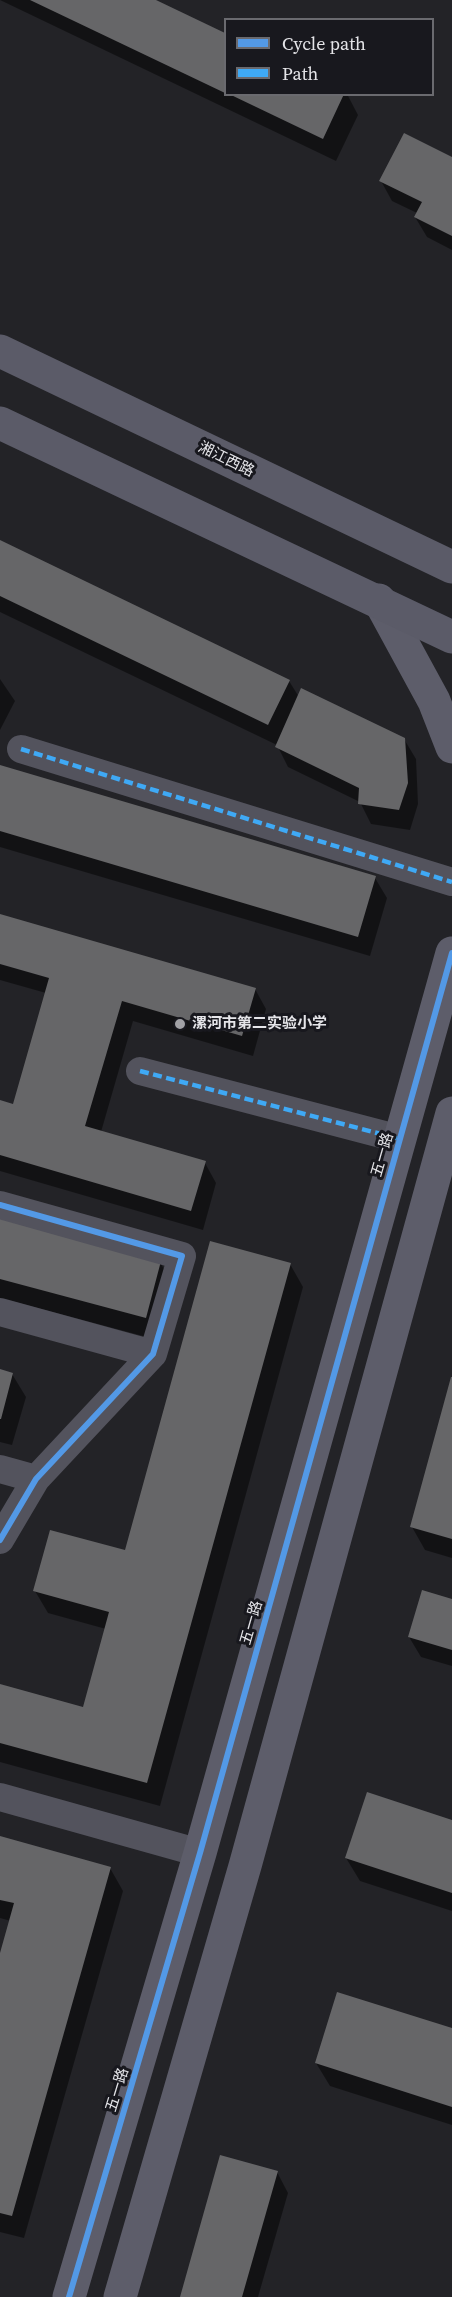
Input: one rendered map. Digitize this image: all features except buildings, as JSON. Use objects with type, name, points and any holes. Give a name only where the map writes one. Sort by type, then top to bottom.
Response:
[{"type":"main road","name":"湘江西路","points":[[0,351],[400,545],[452,567]]},
{"type":"main road","points":[[0,423],[379,600],[452,637]]},
{"type":"street","points":[[400,545],[452,548]]},
{"type":"street","points":[[379,600],[434,701],[452,747]]},
{"type":"street","points":[[21,749],[452,882]]},
{"type":"street","name":"五一路","points":[[69,2297],[200,1853],[452,953]]},
{"type":"street","points":[[140,1071],[400,1138]]},
{"type":"street","points":[[120,2297],[245,1866],[452,1113]]},
{"type":"street","points":[[0,1205],[182,1256],[153,1354],[36,1479],[0,1540]]},
{"type":"street","points":[[0,1312],[153,1354]]},
{"type":"street","points":[[0,1469],[36,1479]]},
{"type":"street","points":[[0,1797],[245,1866]]},
{"type":"marked path","points":[[21,749],[452,882]]},
{"type":"marked path","points":[[140,1071],[400,1139]]},
{"type":"cycle path","points":[[69,2297],[200,1853],[452,953]]},
{"type":"cycle path","points":[[0,1205],[182,1256],[153,1354],[36,1479],[0,1540]]},
{"type":"place","name":"漯河市第二实验小学","points":[[180,1024]]}]
